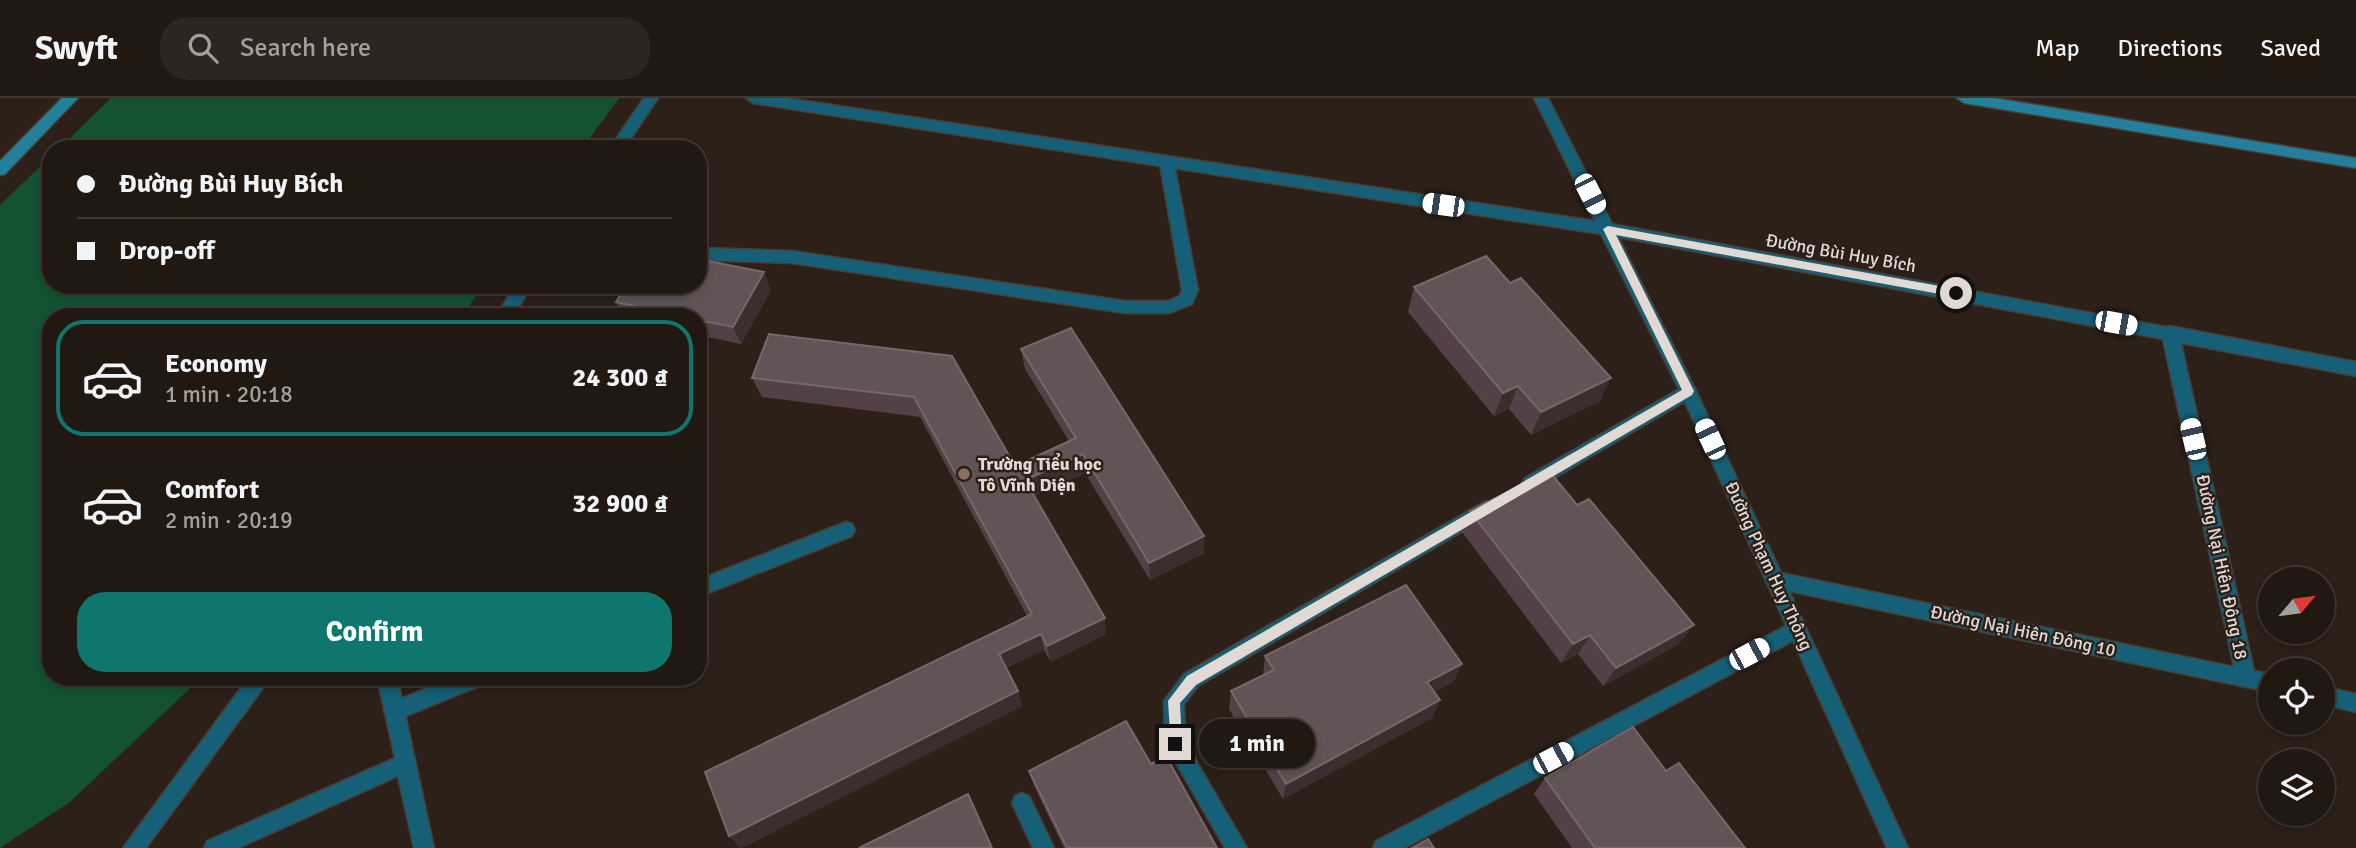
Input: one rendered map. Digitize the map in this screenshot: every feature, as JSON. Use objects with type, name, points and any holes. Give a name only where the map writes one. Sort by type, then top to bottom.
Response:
[{"type":"street","points":[[0,170],[71,98]]},
{"type":"street","points":[[622,140],[651,98]]},
{"type":"street","name":"Đường Bùi Huy Bích","points":[[752,98],[1167,164],[1608,229],[2170,332],[2356,369]]},
{"type":"street","name":"Đường Phạm Huy Thông","points":[[1541,98],[1688,391],[1898,848]]},
{"type":"street","points":[[1964,98],[2356,163]]},
{"type":"street","points":[[707,254],[792,257],[1125,307],[1169,307],[1186,300],[1190,290],[1167,164]]},
{"type":"street","name":"Đường Nại Hiên Đông 18","points":[[2170,332],[2246,678]]},
{"type":"street","points":[[1237,848],[1175,744],[1174,701],[1191,680],[1688,391]]},
{"type":"street","points":[[707,585],[846,530]]},
{"type":"street","name":"Đường Nại Hiên Đông 10","points":[[1776,580],[2258,680]]},
{"type":"street","points":[[1383,848],[1797,629]]},
{"type":"street","points":[[133,848],[254,686]]},
{"type":"street","points":[[389,686],[424,848]]},
{"type":"street","points":[[394,711],[456,686]]},
{"type":"street","points":[[2335,698],[2356,702]]},
{"type":"street","points":[[214,848],[405,763]]},
{"type":"street","points":[[1022,803],[1044,848]]},
{"type":"green space","points":[[111,98],[619,98],[589,140],[68,140]]},
{"type":"green space","points":[[42,165],[42,294],[478,294],[467,308],[42,308],[42,686],[192,686],[70,802],[0,848],[0,205]]},
{"type":"building","points":[[1486,256],[1510,283],[1521,278],[1611,378],[1541,412],[1518,386],[1503,393],[1414,287]]},
{"type":"building","points":[[707,261],[764,272],[733,327],[707,322],[707,308],[643,308],[616,302],[621,294],[707,294]]},
{"type":"building","points":[[1071,328],[1204,536],[1149,563],[1083,454],[1025,480],[1105,618],[1047,646],[1041,634],[999,654],[1018,691],[729,836],[705,772],[1032,614],[914,397],[752,378],[769,334],[952,356],[1015,466],[1076,438],[1021,349]]},
{"type":"building","points":[[1549,471],[1577,505],[1589,499],[1694,625],[1616,668],[1590,635],[1573,644],[1470,511]]},
{"type":"building","points":[[1406,585],[1462,664],[1427,682],[1440,700],[1286,784],[1231,691],[1274,670],[1265,656]]},
{"type":"building","points":[[1126,721],[1151,764],[1166,756],[1217,848],[1067,848],[1029,771]]},
{"type":"building","points":[[1633,727],[1666,771],[1679,763],[1745,848],[1595,848],[1545,778]]},
{"type":"building","points":[[968,794],[992,848],[859,848]]},
{"type":"building","points":[[1428,839],[1434,848],[1412,848]]},
{"type":"place","name":"Trường Tiểu học Tô Vĩnh Diện","points":[[964,474]]},
{"type":"route","points":[[1175,744],[1174,701],[1191,680],[1688,391],[1608,229],[1956,293]]}]
